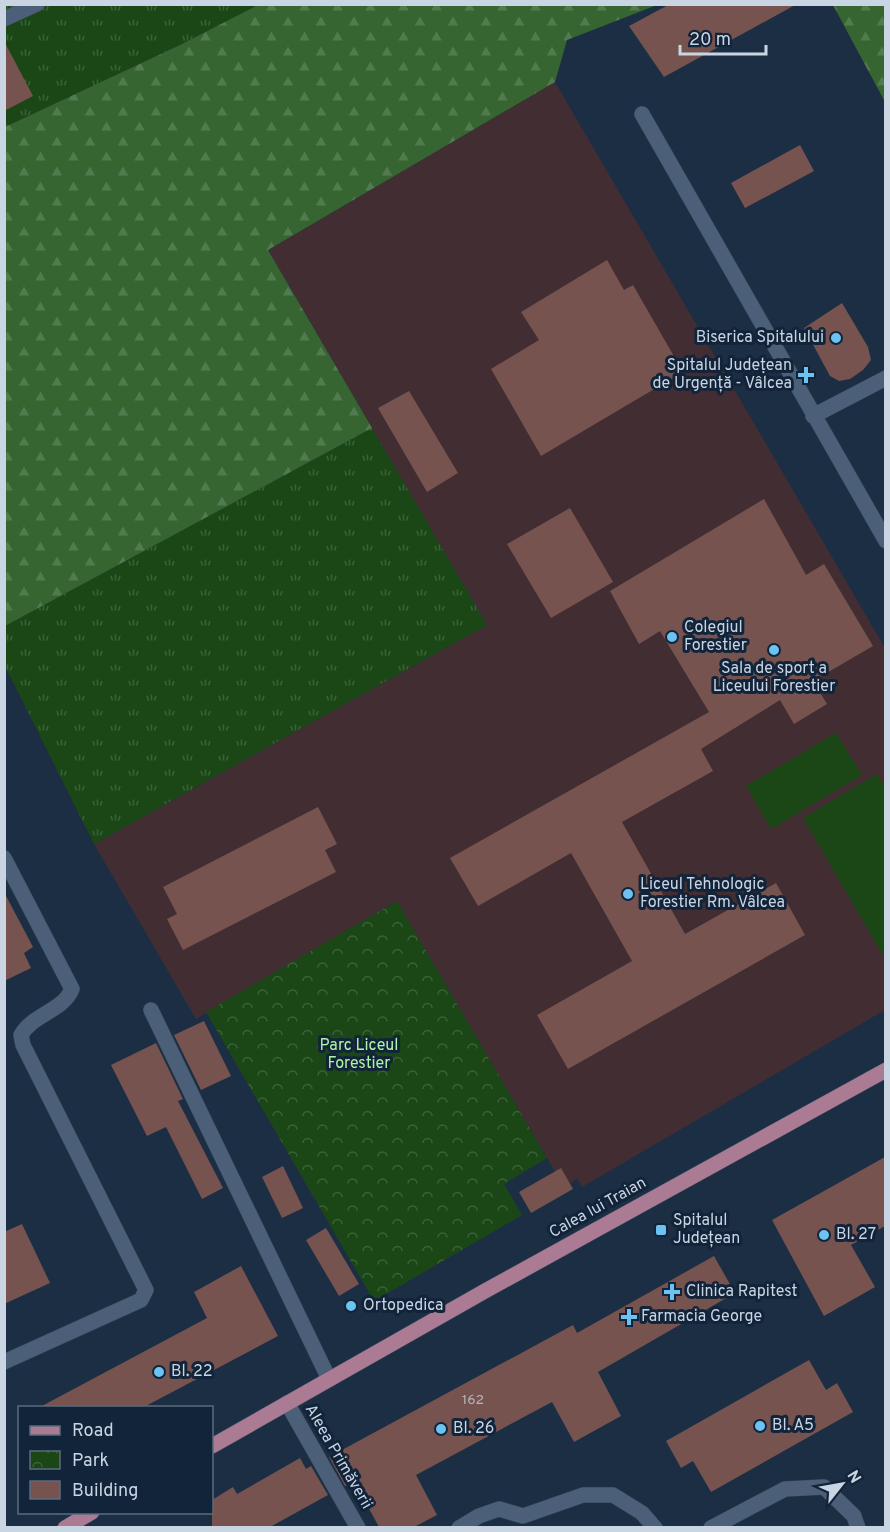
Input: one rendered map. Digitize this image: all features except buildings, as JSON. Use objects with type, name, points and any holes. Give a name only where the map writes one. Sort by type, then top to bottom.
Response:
[{"type":"main road","name":"Calea lui Traian","points":[[213,1445],[885,1070]]},
{"type":"main road","points":[[65,1527],[88,1514]]},
{"type":"street","points":[[4,19],[37,4]]},
{"type":"street","points":[[642,114],[885,541]]},
{"type":"street","points":[[813,416],[885,378]]},
{"type":"street","points":[[4,858],[72,989],[68,999],[27,1024],[21,1035],[23,1045],[146,1290],[141,1300],[4,1362]]},
{"type":"street","points":[[151,1010],[329,1379]]},
{"type":"street","name":"Aleea Primăverii","points":[[287,1404],[358,1527]]},
{"type":"street","points":[[711,1527],[785,1489],[824,1487],[854,1516],[858,1527]]},
{"type":"street","points":[[459,1527],[479,1516],[499,1509],[523,1516],[583,1495],[613,1495],[642,1513],[655,1527]]},
{"type":"shaded area","name":"Colegiul Forestier","points":[[555,82],[885,648],[885,1010],[582,1187],[577,1179],[564,1187],[397,901],[196,1019],[94,844],[487,625],[268,250]]},
{"type":"green space","points":[[4,5],[258,5],[180,45],[5,127]]},
{"type":"green space","points":[[258,5],[657,5],[567,40],[555,82],[268,250],[372,428],[5,626],[5,127],[180,45]]},
{"type":"green space","points":[[833,5],[885,5],[885,102]]},
{"type":"green space","points":[[372,428],[487,625],[94,844],[5,666],[5,626]]},
{"type":"green space","points":[[836,733],[862,775],[771,829],[746,786]]},
{"type":"green space","points":[[877,774],[886,788],[885,959],[803,818]]},
{"type":"green space","name":"Parc Liceul Forestier","points":[[397,901],[547,1158],[504,1184],[522,1215],[374,1301],[206,1012]]},
{"type":"place","name":"Biserica Spitalului","points":[[836,338]]},
{"type":"place","name":"Spitalul Județean de Urgență - Vâlcea","points":[[806,375]]},
{"type":"place","name":"Colegiul Forestier","points":[[672,637]]},
{"type":"place","name":"Sala de sport a Liceului Forestier","points":[[774,650]]},
{"type":"place","name":"Liceul Tehnologic Forestier Rm. Vâlcea","points":[[628,894]]},
{"type":"place","name":"Spitalul Județean","points":[[661,1230]]},
{"type":"place","name":"Bl. 27","points":[[824,1235]]},
{"type":"place","name":"Clinica Rapitest","points":[[672,1292]]},
{"type":"place","name":"Ortopedica","points":[[351,1306]]},
{"type":"place","name":"Farmacia George","points":[[629,1317]]},
{"type":"place","name":"Bl. 22","points":[[159,1372]]},
{"type":"place","name":"Bl. A5","points":[[760,1426]]},
{"type":"place","name":"Bl. 26","points":[[441,1429]]}]
